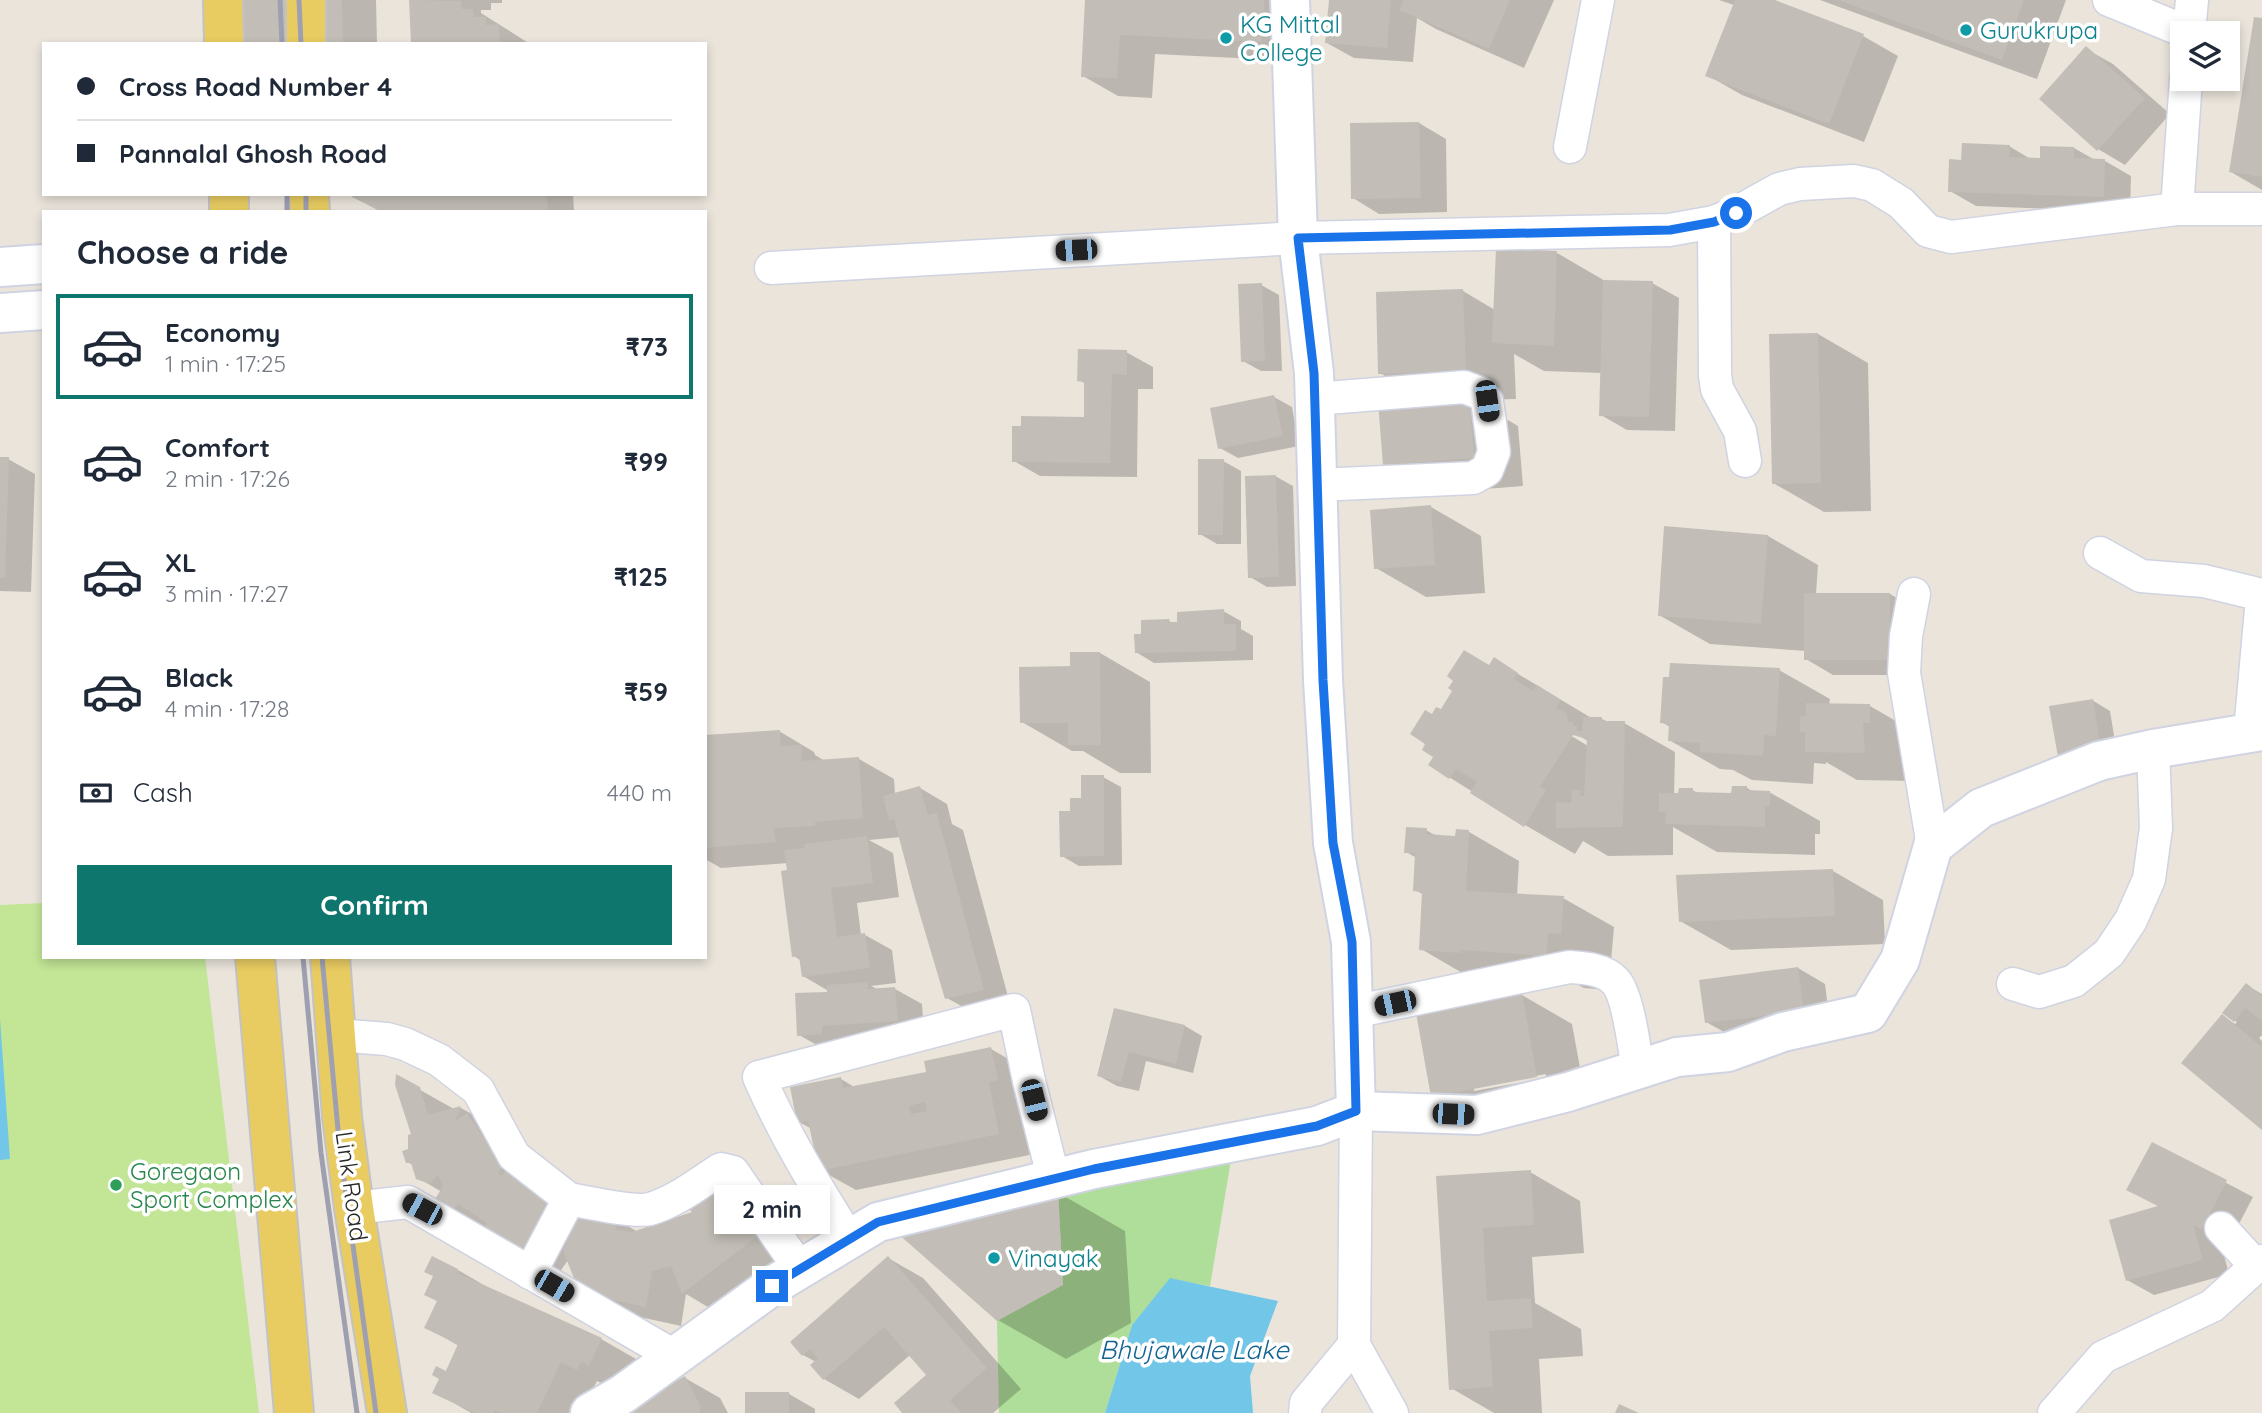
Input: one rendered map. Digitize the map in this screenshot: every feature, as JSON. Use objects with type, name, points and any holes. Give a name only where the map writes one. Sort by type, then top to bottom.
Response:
[{"type":"main road","points":[[223,0],[225,42]]},
{"type":"main road","points":[[306,0],[306,42]]},
{"type":"main road","points":[[255,959],[294,1413]]},
{"type":"main road","name":"Link Road","points":[[330,959],[342,1117],[387,1413]]},
{"type":"street","points":[[1290,0],[1298,238],[1314,373],[1323,680],[1333,843],[1352,942],[1356,1111],[1354,1345],[1392,1413]]},
{"type":"street","points":[[1570,147],[1598,0]]},
{"type":"street","points":[[2109,0],[2170,25]]},
{"type":"street","points":[[2190,21],[2192,0]]},
{"type":"street","points":[[2177,209],[2185,91]]},
{"type":"street","points":[[771,268],[1298,238],[1670,230],[1714,222],[1779,189],[1800,184],[1854,181],[1872,186],[1901,203],[1928,231],[1951,237],[2177,209],[2262,209]]},
{"type":"street","points":[[1714,222],[1716,382],[1723,402],[1740,431],[1745,461]]},
{"type":"street","points":[[0,267],[42,264]]},
{"type":"street","points":[[0,313],[42,310]]},
{"type":"street","points":[[1315,399],[1464,387],[1480,393],[1487,401],[1494,452],[1487,470],[1473,478],[1317,485]]},
{"type":"street","points":[[1933,846],[1981,808],[2099,761],[2256,731],[2262,597],[2204,580],[2141,576],[2100,553]]},
{"type":"street","points":[[590,1413],[623,1394],[772,1286],[878,1222],[1094,1169],[1317,1126],[1356,1111],[1477,1115],[1568,1092],[1677,1057],[1728,1052],[1783,1032],[1868,1013],[1900,960],[1933,846],[1904,673],[1906,636],[1914,594]]},
{"type":"street","points":[[2013,984],[2039,992],[2074,981],[2109,953],[2132,920],[2149,879],[2156,828],[2153,749]]},
{"type":"street","points":[[1353,1012],[1569,967],[1595,970],[1615,981],[1623,995],[1639,1071]]},
{"type":"street","points":[[849,1239],[776,1116],[759,1077],[1014,1010],[1054,1180]]},
{"type":"street","points":[[336,1035],[396,1042],[439,1060],[478,1090],[514,1156],[569,1199],[648,1210],[721,1169],[733,1172],[800,1269]]},
{"type":"street","points":[[530,1272],[569,1199]]},
{"type":"street","points":[[354,1208],[408,1202],[676,1357]]},
{"type":"street","points":[[2054,1413],[2103,1357],[2212,1306],[2259,1263],[2221,1228]]},
{"type":"street","points":[[1305,1413],[1306,1404],[1354,1345]]},
{"type":"green space","name":"Goregaon Sport Complex","points":[[42,903],[42,959],[205,959],[259,1413],[0,1413],[0,905]]},
{"type":"green space","points":[[1232,1154],[1210,1286],[1170,1279],[1132,1325],[1105,1413],[999,1413],[997,1321],[1063,1284],[1058,1190]]},
{"type":"water","points":[[0,1019],[10,1159],[0,1160]]},
{"type":"water","name":"Bhujawale Lake","points":[[1170,1278],[1278,1301],[1250,1376],[1253,1413],[1105,1413],[1132,1325]]},
{"type":"building","points":[[225,0],[342,0],[343,42],[226,42]]},
{"type":"building","points":[[409,0],[461,1],[462,9],[473,9],[474,17],[486,17],[486,25],[499,24],[500,42],[411,42]]},
{"type":"building","name":"KG Mittal College","points":[[1085,0],[1264,0],[1262,42],[1120,35],[1117,78],[1081,77]]},
{"type":"building","points":[[1329,0],[1391,0],[1387,48],[1325,43]]},
{"type":"building","points":[[1404,0],[1510,0],[1489,49],[1399,10]]},
{"type":"building","points":[[1735,0],[1775,0],[1864,34],[1829,124],[1705,76]]},
{"type":"building","name":"Gurukrupa","points":[[1838,0],[2024,0],[2002,60]]},
{"type":"building","points":[[2254,17],[2262,18],[2262,177],[2229,172]]},
{"type":"building","points":[[2086,46],[2145,98],[2097,151],[2039,99]]},
{"type":"building","points":[[1419,122],[1421,198],[1351,199],[1350,123]]},
{"type":"building","points":[[1962,143],[2010,145],[2009,157],[2040,158],[2040,146],[2074,147],[2074,158],[2105,159],[2104,197],[1948,192],[1949,159],[1961,160]]},
{"type":"building","points":[[547,196],[548,210],[378,210],[352,197]]},
{"type":"building","points":[[1496,248],[1557,251],[1554,346],[1492,343]]},
{"type":"building","points":[[1603,280],[1653,281],[1649,417],[1599,416]]},
{"type":"building","points":[[1262,283],[1265,361],[1241,362],[1238,284]]},
{"type":"building","points":[[1463,289],[1466,371],[1378,374],[1376,292]]},
{"type":"building","points":[[1818,333],[1821,483],[1772,484],[1769,334]]},
{"type":"building","points":[[1078,349],[1127,350],[1127,375],[1112,374],[1110,463],[1012,462],[1012,426],[1021,426],[1021,416],[1084,417],[1084,382],[1077,381]]},
{"type":"building","points":[[1274,395],[1283,436],[1218,449],[1210,408]]},
{"type":"building","points":[[1469,395],[1474,458],[1383,465],[1378,402]]},
{"type":"building","points":[[0,457],[9,457],[5,578],[0,578]]},
{"type":"building","points":[[1198,459],[1224,459],[1223,535],[1198,535]]},
{"type":"building","points":[[1276,475],[1279,577],[1248,578],[1245,476]]},
{"type":"building","points":[[1431,505],[1435,565],[1374,569],[1370,510]]},
{"type":"building","points":[[1664,526],[1768,535],[1761,624],[1658,616]]},
{"type":"building","points":[[1804,593],[1890,593],[1890,660],[1804,660]]},
{"type":"building","points":[[1224,609],[1224,624],[1236,624],[1236,651],[1135,653],[1134,634],[1141,634],[1141,620],[1169,619],[1170,622],[1177,622],[1177,612]]},
{"type":"building","points":[[1464,650],[1489,665],[1494,657],[1518,673],[1514,679],[1533,691],[1537,685],[1561,700],[1556,708],[1567,713],[1568,722],[1577,726],[1577,731],[1582,731],[1583,717],[1602,717],[1602,721],[1625,721],[1623,827],[1556,828],[1556,802],[1571,803],[1572,790],[1581,790],[1580,796],[1584,796],[1587,739],[1573,735],[1540,787],[1546,790],[1524,827],[1470,793],[1477,782],[1456,769],[1449,779],[1428,765],[1433,757],[1422,750],[1425,744],[1410,734],[1425,710],[1432,714],[1436,707],[1441,709],[1452,691],[1448,688],[1453,681],[1447,676]]},
{"type":"building","points":[[1070,652],[1100,652],[1101,745],[1068,745],[1068,723],[1020,723],[1019,667],[1070,666]]},
{"type":"building","points":[[1670,663],[1780,668],[1776,736],[1764,735],[1763,756],[1700,752],[1700,743],[1668,741],[1669,724],[1660,723],[1663,677],[1669,677]]},
{"type":"building","points":[[2093,699],[2101,750],[2058,757],[2049,706]]},
{"type":"building","points":[[1806,703],[1870,704],[1870,723],[1863,723],[1865,753],[1805,752],[1805,732],[1800,732],[1800,716],[1806,716]]},
{"type":"building","points":[[780,730],[781,746],[801,745],[802,761],[859,757],[863,818],[815,822],[815,826],[774,828],[776,842],[707,848],[707,735]]},
{"type":"building","points":[[1081,775],[1104,775],[1104,856],[1060,857],[1059,811],[1070,811],[1070,798],[1081,798]]},
{"type":"building","points":[[920,786],[928,815],[937,813],[984,990],[945,999],[894,819],[889,820],[883,796]]},
{"type":"building","points":[[1732,786],[1770,791],[1770,806],[1765,806],[1765,827],[1665,824],[1666,812],[1659,812],[1659,793],[1678,793],[1679,788],[1693,788],[1693,792],[1731,793]]},
{"type":"building","points":[[1406,827],[1427,828],[1426,834],[1455,836],[1456,829],[1469,830],[1466,891],[1564,896],[1561,934],[1548,933],[1546,961],[1532,960],[1533,955],[1419,950],[1422,892],[1413,891],[1415,853],[1404,853]]},
{"type":"building","points":[[867,836],[873,883],[831,888],[837,937],[865,933],[870,968],[802,977],[799,956],[792,957],[781,871],[787,870],[784,850],[805,848],[804,844]]},
{"type":"building","points":[[1833,869],[1835,916],[1679,922],[1676,875]]},
{"type":"building","points":[[1798,967],[1804,1011],[1705,1023],[1699,980]]},
{"type":"building","points":[[868,982],[868,989],[895,987],[898,1021],[822,1026],[822,1034],[797,1036],[795,993],[827,992],[827,985]]},
{"type":"building","points":[[2246,983],[2262,996],[2262,1021],[2245,1008],[2234,1022],[2222,1013]]},
{"type":"building","points":[[1522,993],[1537,1077],[1431,1097],[1416,1013]]},
{"type":"building","points":[[1114,1008],[1185,1025],[1176,1064],[1129,1052],[1121,1082],[1097,1076]]},
{"type":"building","points":[[2222,1014],[2262,1047],[2262,1130],[2181,1063]]},
{"type":"building","points":[[991,1047],[998,1080],[989,1082],[999,1134],[819,1171],[808,1121],[797,1123],[790,1087],[841,1077],[843,1088],[926,1072],[924,1061]],"holes":[[[925,1102],[927,1111],[911,1114],[909,1106]]]},
{"type":"building","points":[[396,1074],[420,1087],[428,1115],[461,1106],[455,1121],[467,1113],[503,1167],[498,1173],[502,1176],[509,1165],[560,1198],[519,1261],[480,1235],[487,1223],[458,1204],[452,1213],[434,1201],[443,1186],[438,1175],[430,1184],[416,1179],[411,1163],[406,1163],[402,1151],[408,1149],[408,1135],[411,1134],[395,1085]]},
{"type":"building","points":[[2152,1142],[2227,1180],[2202,1229],[2193,1225],[2203,1260],[2126,1281],[2109,1220],[2158,1206],[2126,1190]]},
{"type":"building","points":[[1531,1170],[1534,1225],[1483,1228],[1487,1301],[1531,1298],[1533,1328],[1489,1331],[1493,1387],[1449,1390],[1436,1176]]},
{"type":"building","points":[[720,1183],[735,1201],[722,1210],[730,1217],[746,1208],[764,1231],[682,1294],[671,1266],[652,1271],[646,1307],[580,1293],[563,1251],[580,1210],[614,1216],[616,1230],[632,1232],[692,1212],[680,1200]]},
{"type":"building","name":"Vinayak","points":[[1058,1190],[1063,1285],[997,1321],[896,1232]]},
{"type":"building","points":[[432,1256],[458,1269],[457,1273],[602,1338],[589,1366],[581,1362],[577,1370],[561,1362],[537,1413],[502,1413],[495,1410],[493,1413],[475,1413],[432,1393],[439,1379],[432,1375],[436,1366],[446,1371],[458,1344],[424,1328],[437,1301],[424,1295],[433,1276],[424,1272]]},
{"type":"building","points":[[888,1256],[987,1368],[950,1400],[961,1413],[902,1413],[894,1403],[926,1375],[884,1327],[823,1380],[810,1365],[818,1358],[810,1349],[802,1356],[790,1342]]},
{"type":"building","points":[[685,1376],[701,1407],[699,1413],[618,1413]]},
{"type":"building","points":[[745,1392],[789,1392],[789,1413],[745,1413]]},
{"type":"building","points":[[1619,1404],[1639,1413],[1615,1413]]},
{"type":"railway","points":[[280,0],[282,42]]},
{"type":"railway","points":[[299,0],[301,42]]},
{"type":"railway","points":[[287,196],[287,210]]},
{"type":"railway","points":[[306,196],[306,210]]},
{"type":"railway","points":[[303,959],[321,1153],[357,1413]]},
{"type":"railway","points":[[322,959],[340,1151],[376,1413]]},
{"type":"place","name":"Gurukrupa","points":[[1966,30]]},
{"type":"place","name":"KG Mittal College","points":[[1226,38]]},
{"type":"place","name":"Goregaon Sport Complex","points":[[116,1185]]},
{"type":"place","name":"Vinayak","points":[[994,1258]]},
{"type":"route","points":[[772,1286],[878,1222],[1094,1169],[1317,1126],[1356,1111],[1352,942],[1333,843],[1323,680],[1314,373],[1298,238],[1670,230],[1692,228],[1736,213]]}]
